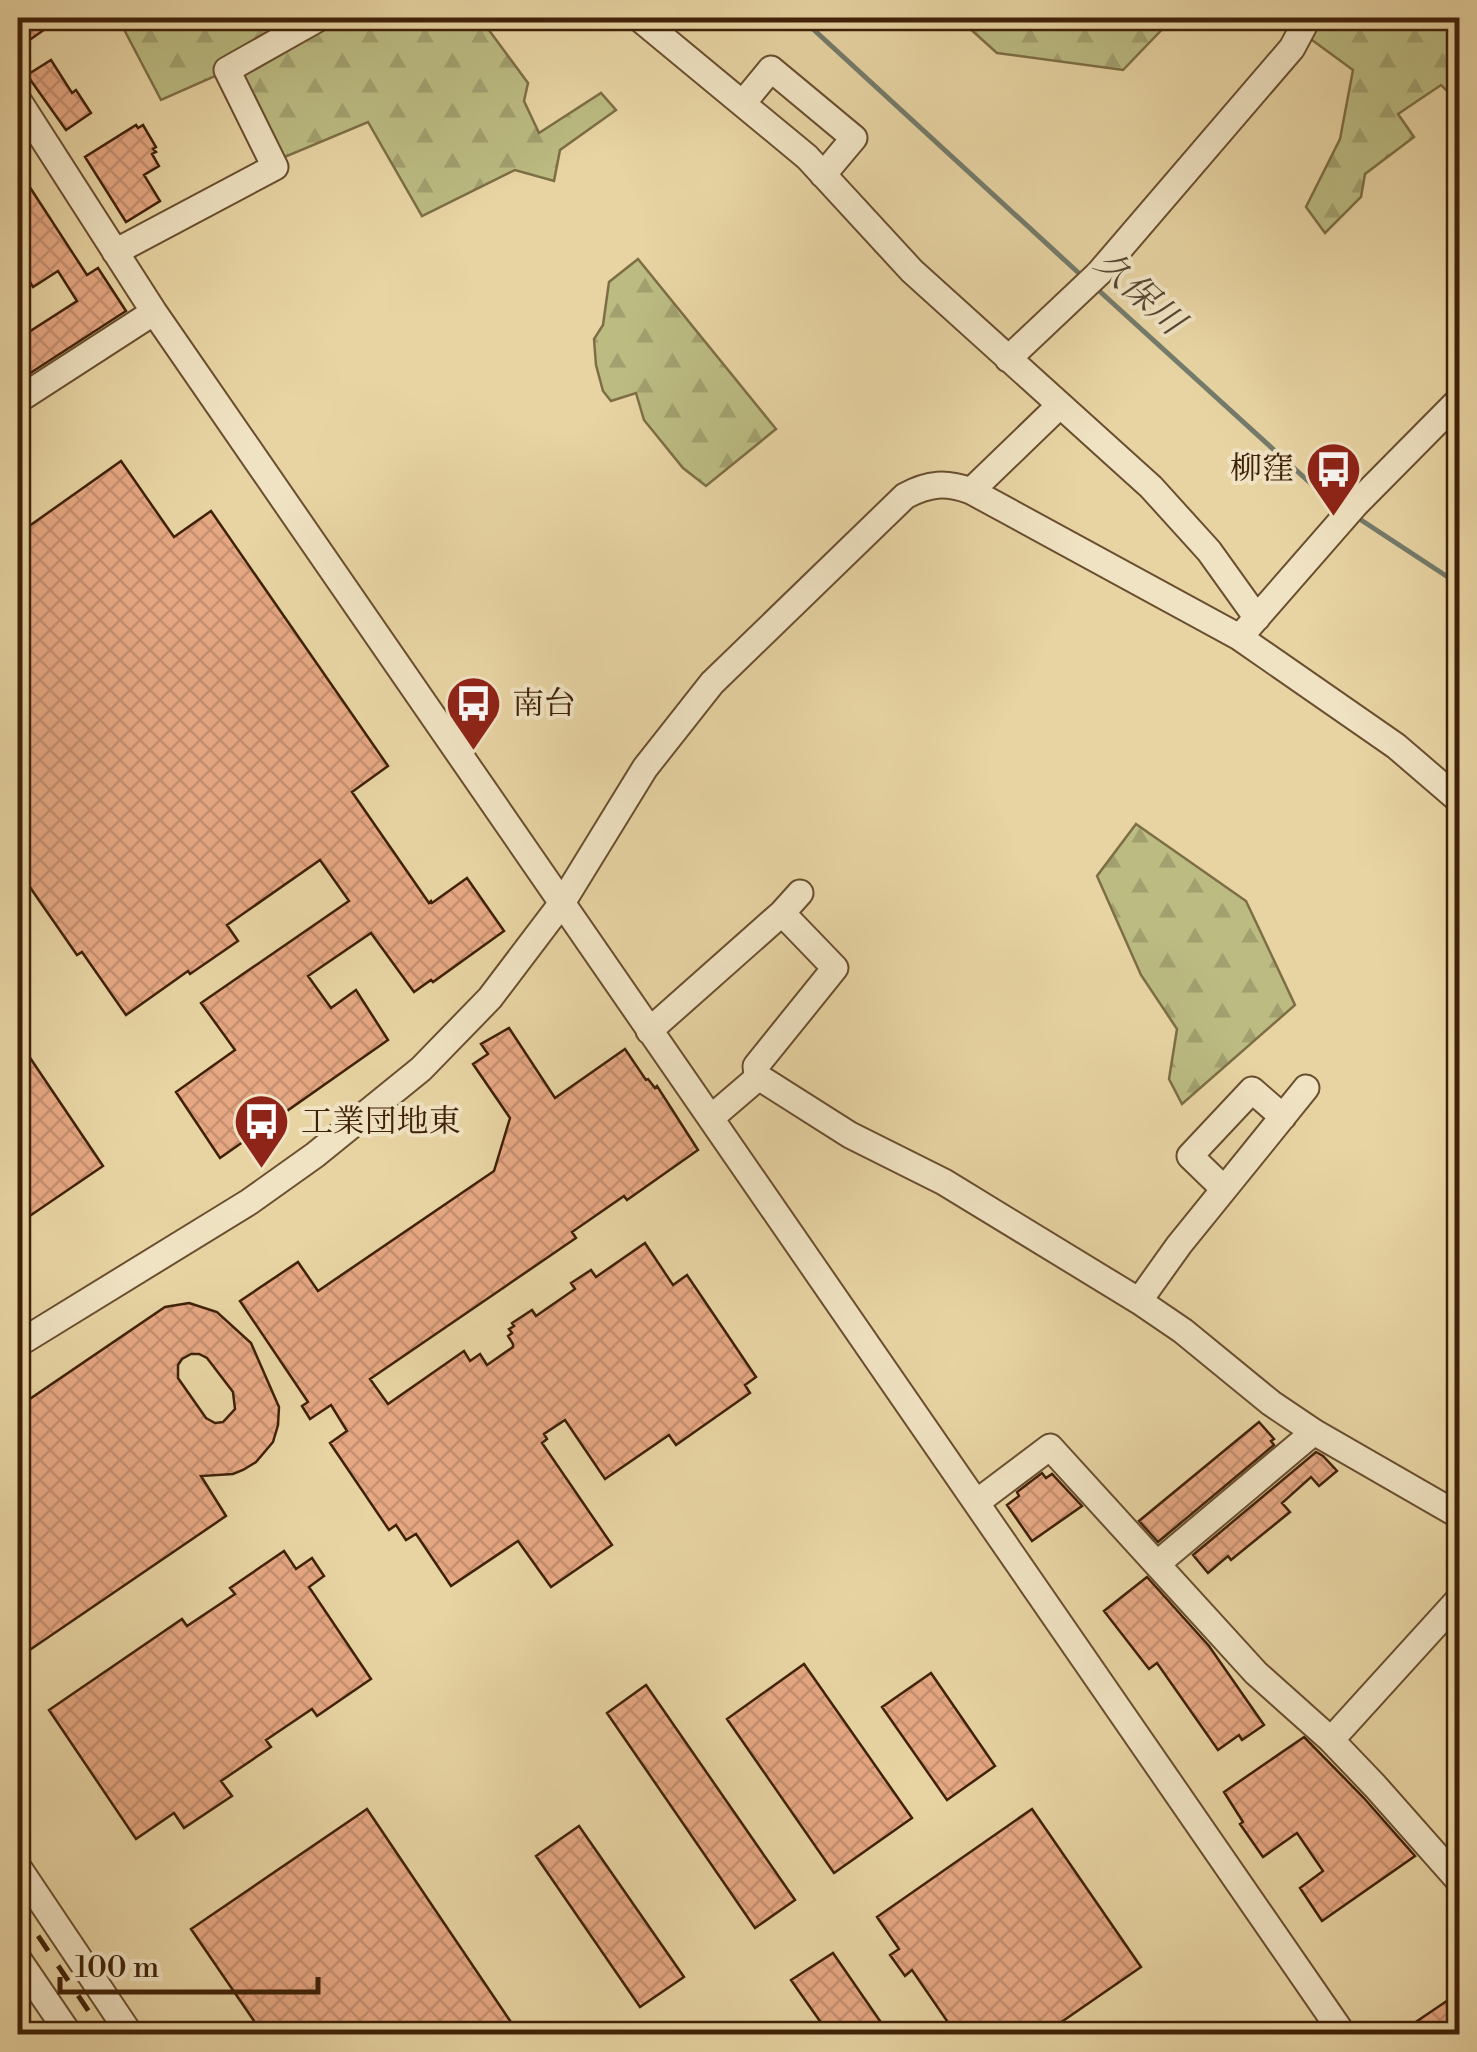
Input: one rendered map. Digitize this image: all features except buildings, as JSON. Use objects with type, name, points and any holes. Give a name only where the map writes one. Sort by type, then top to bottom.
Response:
[{"type":"street","points":[[115,252],[275,167],[227,70],[319,18]]},
{"type":"street","points":[[639,18],[807,157],[912,270],[1151,488],[1209,551],[1248,628]]},
{"type":"street","points":[[1008,358],[1091,282],[1292,48],[1308,18]]},
{"type":"street","points":[[743,103],[771,69],[854,138],[824,175]]},
{"type":"street","points":[[18,100],[154,312],[1343,2034]]},
{"type":"street","points":[[18,399],[154,312]]},
{"type":"street","points":[[1248,628],[1348,512],[1460,399]]},
{"type":"street","points":[[971,491],[1059,406]]},
{"type":"street","points":[[18,1344],[249,1202],[315,1155],[421,1069],[490,998],[562,903],[644,768],[712,683],[905,496],[921,487],[940,484],[971,491],[1248,628],[1460,801]]},
{"type":"street","points":[[649,1030],[800,893]]},
{"type":"street","points":[[712,1117],[754,1082],[756,1066],[835,968],[782,913]]},
{"type":"street","points":[[757,1076],[850,1135],[944,1182],[1139,1301],[1314,1432],[1460,1516]]},
{"type":"street","points":[[1139,1301],[1306,1088]]},
{"type":"street","points":[[1224,1188],[1190,1156],[1252,1090],[1283,1117]]},
{"type":"street","points":[[1157,1564],[1314,1432]]},
{"type":"street","points":[[977,1502],[1050,1446],[1256,1673],[1376,1786],[1460,1882]]},
{"type":"street","points":[[1331,1740],[1460,1598]]},
{"type":"street","points":[[18,1866],[130,2034]]},
{"type":"street","points":[[18,1958],[69,2034]]},
{"type":"green space","points":[[118,18],[480,18],[528,83],[524,101],[539,133],[601,93],[616,110],[560,150],[554,181],[515,170],[422,216],[368,122],[280,159],[233,68],[161,100]]},
{"type":"green space","points":[[958,18],[1173,18],[1123,70],[997,53]]},
{"type":"green space","points":[[1282,18],[1459,18],[1459,102],[1441,85],[1398,114],[1414,137],[1365,174],[1361,197],[1325,233],[1306,207],[1340,139],[1353,70]]},
{"type":"green space","points":[[638,259],[776,429],[706,486],[683,468],[644,420],[636,393],[611,401],[603,391],[594,339],[603,325],[609,282]]},
{"type":"green space","points":[[1136,824],[1246,901],[1295,1005],[1182,1104],[1169,1079],[1177,1029],[1141,975],[1097,876]]},
{"type":"waterway","name":"久保川","points":[[801,18],[1083,277]]},
{"type":"waterway","name":"久保川","points":[[1095,287],[1318,490],[1344,508]]},
{"type":"waterway","name":"久保川","points":[[1358,518],[1460,585]]},
{"type":"railway","points":[[18,1906],[104,2034]]},
{"type":"place","name":"柳窪","points":[[1333,518]]},
{"type":"place","name":"南台","points":[[473,753]]},
{"type":"place","name":"工業団地東","points":[[262,1171]]}]
